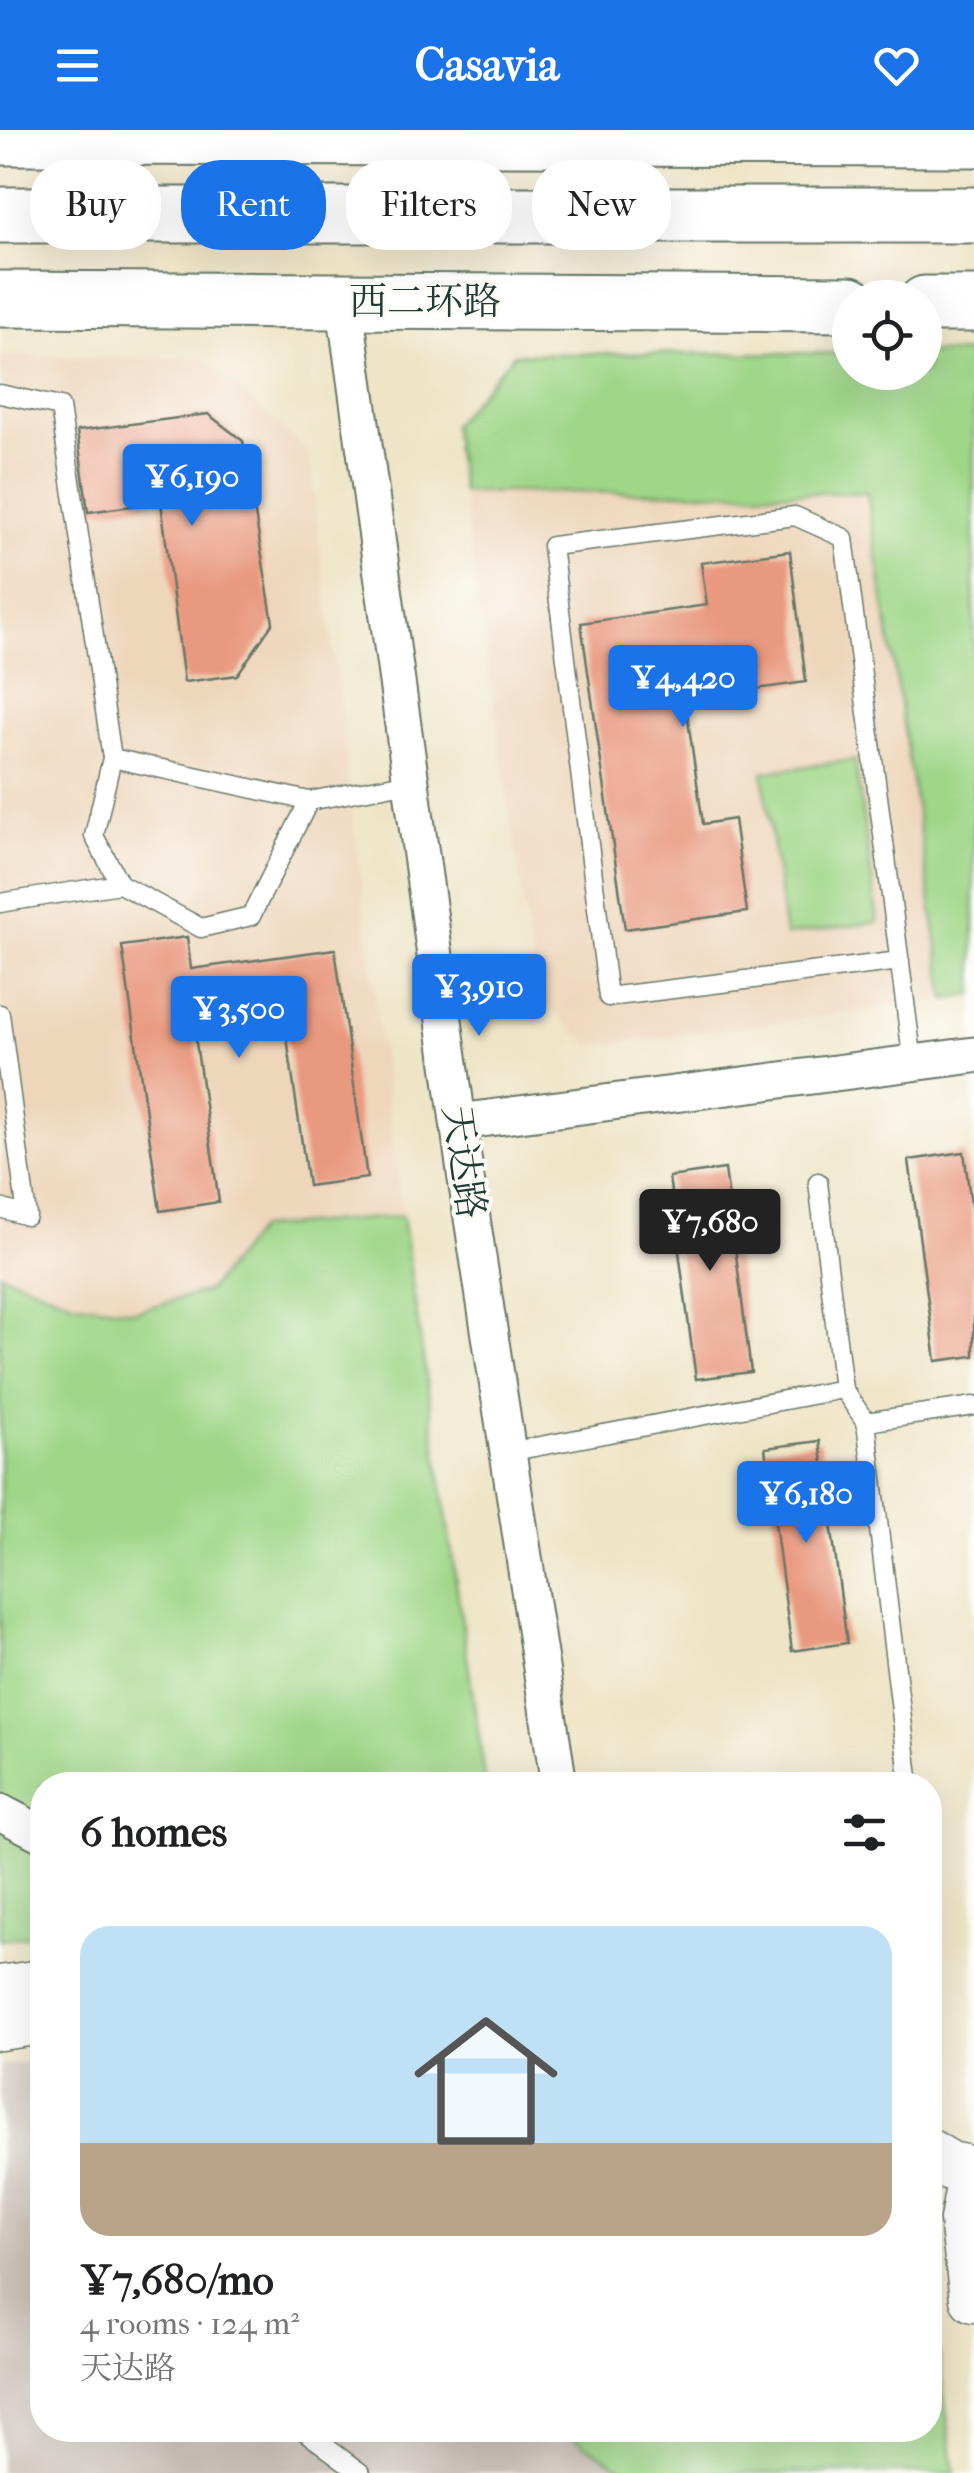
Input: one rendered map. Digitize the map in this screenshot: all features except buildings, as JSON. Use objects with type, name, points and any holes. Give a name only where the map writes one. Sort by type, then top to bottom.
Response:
[{"type":"highway","points":[[0,137],[974,139]]},
{"type":"highway","points":[[0,215],[974,216]]},
{"type":"highway","name":"西二环路","points":[[0,299],[832,304]]},
{"type":"highway","points":[[942,304],[974,304]]},
{"type":"street","name":"天达路","points":[[344,300],[458,1122],[558,1772]]},
{"type":"street","points":[[458,1122],[974,1056]]},
{"type":"street","points":[[0,1812],[30,1828]]},
{"type":"street","points":[[0,1990],[30,1986]]},
{"type":"street","points":[[0,2026],[30,2022]]},
{"type":"street","points":[[942,2161],[974,2170],[956,2216],[974,2298]]},
{"type":"lane","points":[[0,394],[60,408],[112,758],[94,836],[120,884],[201,928],[252,916],[309,800]]},
{"type":"lane","points":[[900,960],[608,997],[552,546],[795,516],[844,538],[900,960],[913,1063]]},
{"type":"lane","points":[[112,758],[309,800],[410,782]]},
{"type":"lane","points":[[0,903],[120,884]]},
{"type":"lane","points":[[0,1014],[27,1216],[0,1208]]},
{"type":"lane","points":[[818,1182],[843,1389],[866,1422],[908,1772]]},
{"type":"lane","points":[[508,1452],[843,1389]]},
{"type":"lane","points":[[866,1422],[974,1406]]},
{"type":"lane","points":[[319,2442],[361,2473]]},
{"type":"shaded area","points":[[0,356],[203,358],[309,452],[402,1216],[259,1228],[208,1291],[135,1311],[72,1302],[0,1273]]},
{"type":"shaded area","points":[[462,492],[867,493],[946,999],[591,1046],[538,999]]},
{"type":"shaded area","points":[[30,2062],[30,2442],[581,2442],[631,2473],[0,2473],[0,2066]]},
{"type":"green space","points":[[832,353],[832,390],[942,390],[942,353],[974,353],[974,995],[946,999],[867,493],[462,492],[452,425],[514,354]]},
{"type":"green space","points":[[855,760],[878,922],[785,935],[763,772]]},
{"type":"green space","points":[[402,1216],[484,1772],[30,1772],[30,1936],[0,1940],[0,1273],[72,1302],[135,1311],[208,1291],[259,1228]]},
{"type":"green space","points":[[942,2379],[955,2473],[631,2473],[581,2442],[942,2442]]}]
